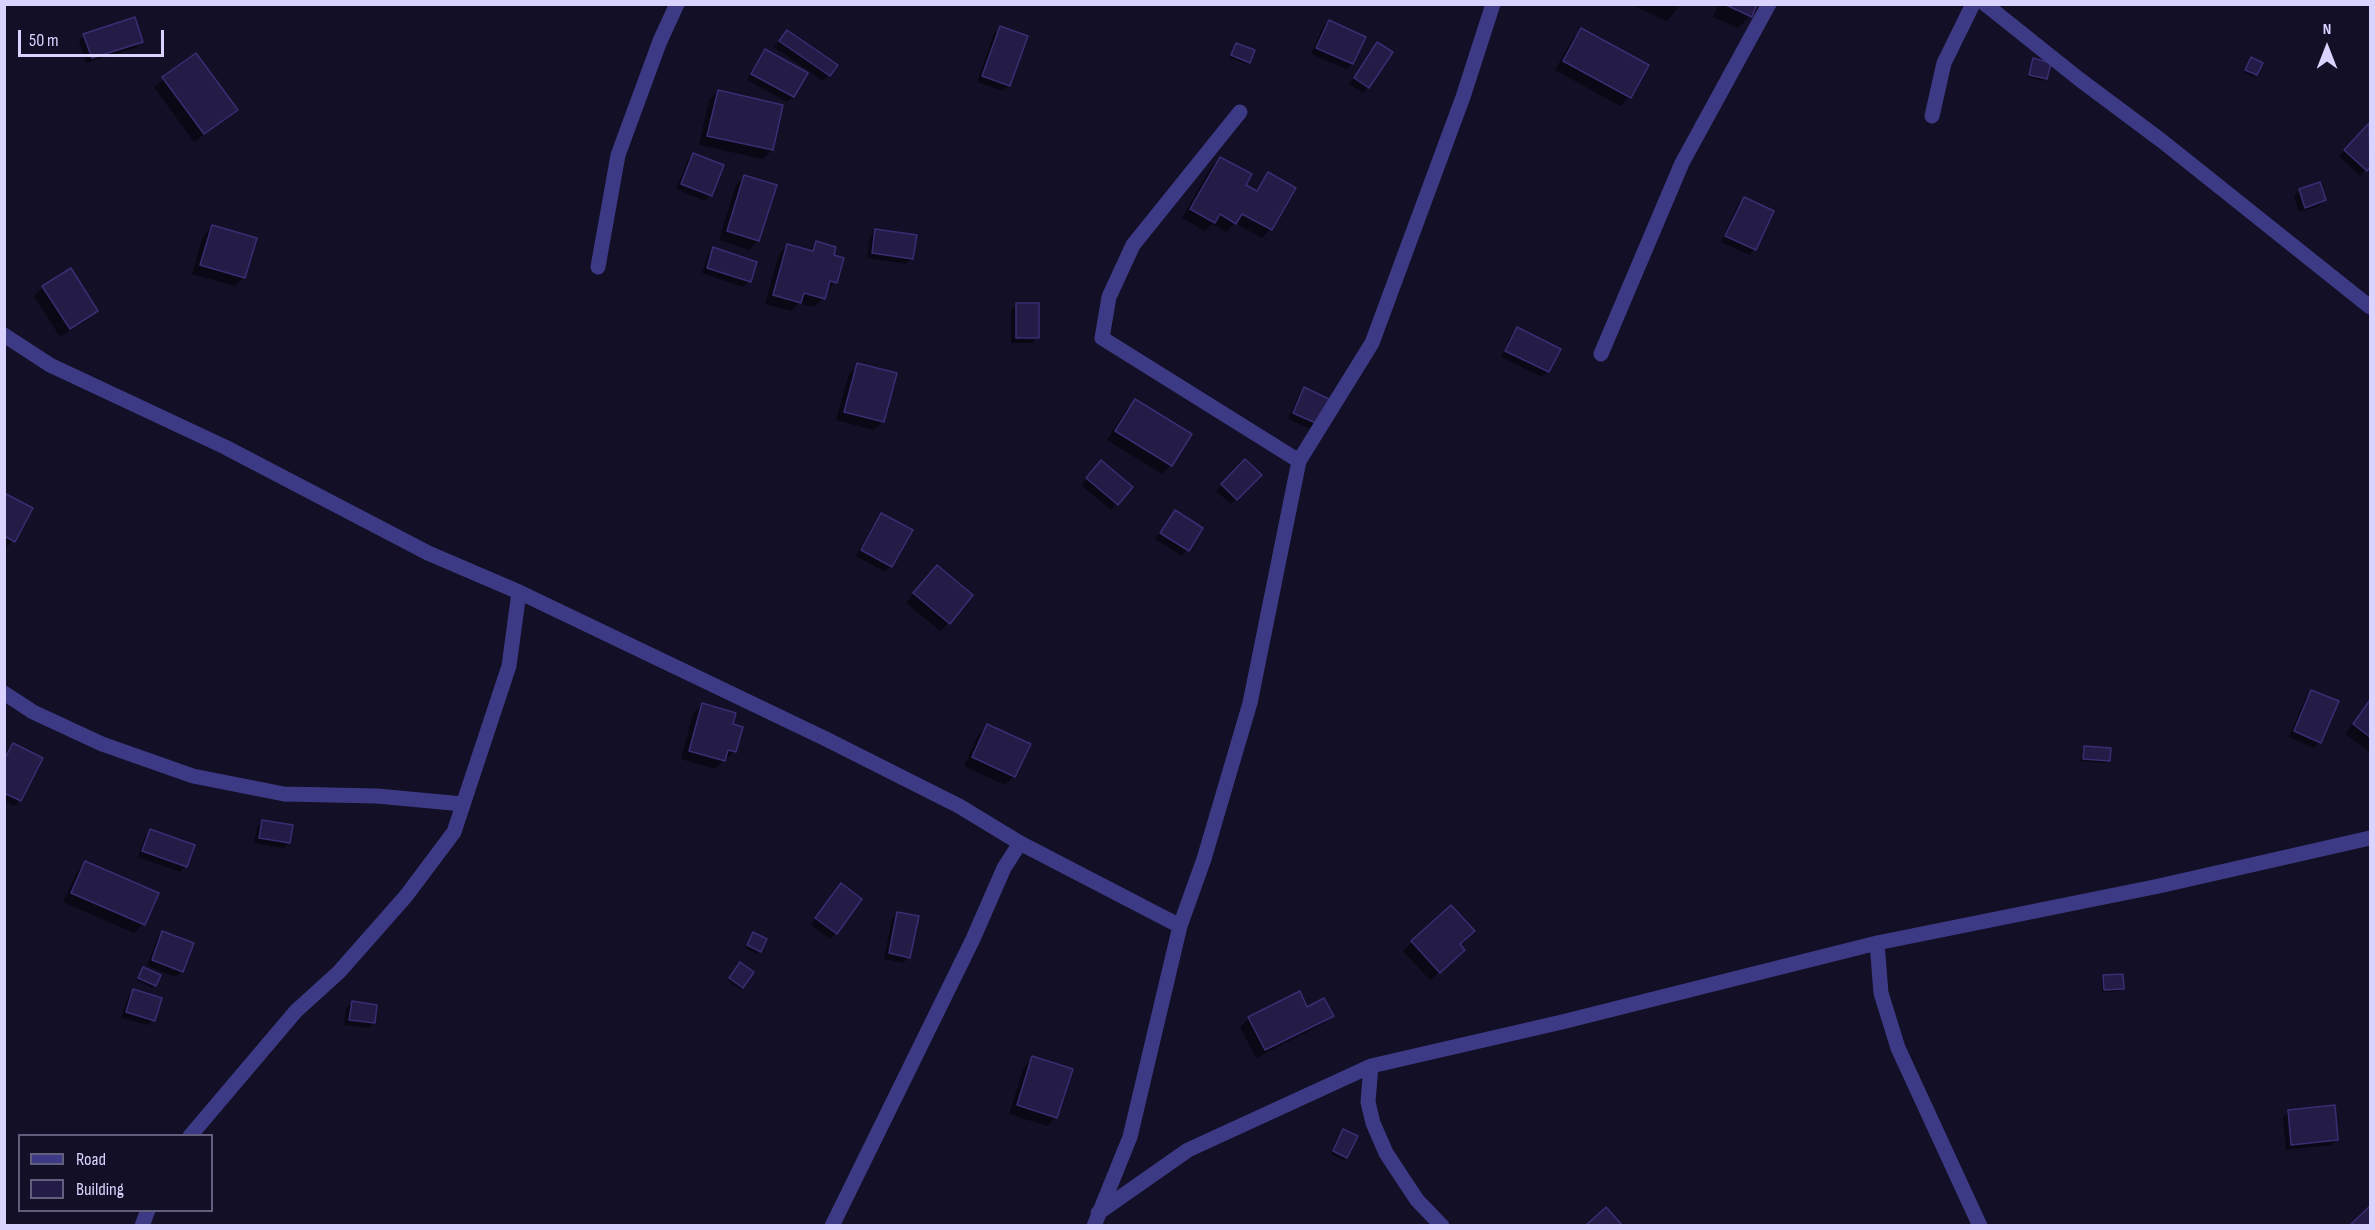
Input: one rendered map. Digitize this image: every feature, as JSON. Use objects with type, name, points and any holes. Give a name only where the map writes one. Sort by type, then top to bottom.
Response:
[{"type":"street","points":[[598,267],[618,155],[660,41],[677,4]]},
{"type":"street","points":[[1096,1219],[1130,1137],[1180,926],[1204,859],[1250,703],[1299,461],[1372,343],[1463,97],[1493,4]]},
{"type":"street","points":[[1601,354],[1682,163],[1769,4]]},
{"type":"street","points":[[1932,116],[1944,63],[1973,4]]},
{"type":"street","points":[[1985,4],[2162,141],[2370,307]]},
{"type":"street","points":[[1240,112],[1133,245],[1109,297],[1102,338],[1299,461]]},
{"type":"street","points":[[4,335],[50,364],[225,447],[428,554],[519,592],[826,739],[959,806],[1020,843],[1180,926]]},
{"type":"street","points":[[192,1134],[296,1011],[339,972],[406,896],[454,832],[509,666],[519,592]]},
{"type":"street","points":[[4,693],[33,712],[102,744],[193,776],[284,794],[377,796],[463,804]]},
{"type":"street","points":[[1096,1219],[1188,1150],[1371,1066],[1562,1023],[1877,943],[2159,886],[2370,837]]},
{"type":"street","points":[[832,1226],[943,1001],[1004,868],[1020,843]]},
{"type":"street","points":[[1877,943],[1881,993],[1898,1048],[1980,1226]]},
{"type":"street","points":[[1371,1066],[1368,1102],[1373,1123],[1386,1153],[1417,1200],[1442,1226]]},
{"type":"building","points":[[1724,4],[1757,4],[1752,17]]},
{"type":"building","points":[[135,17],[143,42],[92,58],[83,34]]},
{"type":"building","points":[[1329,20],[1366,37],[1353,64],[1316,48]]},
{"type":"building","points":[[1000,26],[1028,36],[1010,86],[982,76]]},
{"type":"building","points":[[1581,28],[1649,65],[1631,98],[1563,61]]},
{"type":"building","points":[[787,30],[838,65],[830,76],[779,41]]},
{"type":"building","points":[[1377,42],[1393,52],[1369,88],[1354,78]]},
{"type":"building","points":[[1236,43],[1255,50],[1250,63],[1231,55]]},
{"type":"building","points":[[765,49],[808,73],[794,97],[751,74]]},
{"type":"building","points":[[196,53],[238,110],[204,134],[162,77]]},
{"type":"building","points":[[2251,57],[2263,63],[2257,75],[2245,70]]},
{"type":"building","points":[[2033,58],[2051,63],[2047,79],[2029,75]]},
{"type":"building","points":[[718,90],[783,105],[773,150],[707,136]]},
{"type":"building","points":[[2369,123],[2370,167],[2367,171],[2344,150]]},
{"type":"building","points":[[693,153],[724,165],[712,196],[681,184]]},
{"type":"building","points":[[1220,157],[1252,174],[1246,185],[1257,191],[1268,172],[1296,188],[1272,230],[1242,214],[1236,224],[1220,214],[1215,223],[1190,209]]},
{"type":"building","points":[[744,175],[777,185],[759,241],[727,231]]},
{"type":"building","points":[[2320,182],[2326,200],[2305,208],[2299,189]]},
{"type":"building","points":[[1744,197],[1774,211],[1756,250],[1725,236]]},
{"type":"building","points":[[212,225],[257,238],[245,278],[200,265]]},
{"type":"building","points":[[875,229],[917,235],[913,259],[872,253]]},
{"type":"building","points":[[816,241],[836,247],[834,255],[844,258],[837,283],[830,281],[825,299],[804,293],[801,303],[773,295],[787,244],[813,251]]},
{"type":"building","points":[[713,247],[757,262],[751,282],[707,268]]},
{"type":"building","points":[[71,268],[98,311],[70,329],[42,286]]},
{"type":"building","points":[[1016,303],[1039,303],[1039,338],[1016,338]]},
{"type":"building","points":[[1517,327],[1561,349],[1549,372],[1505,351]]},
{"type":"building","points":[[857,363],[897,373],[884,422],[844,412]]},
{"type":"building","points":[[1304,387],[1329,399],[1318,424],[1293,413]]},
{"type":"building","points":[[1135,399],[1192,434],[1172,466],[1115,431]]},
{"type":"building","points":[[1245,459],[1262,475],[1237,500],[1221,484]]},
{"type":"building","points":[[1101,460],[1133,487],[1118,505],[1086,478]]},
{"type":"building","points":[[4,493],[33,508],[15,542],[6,537],[4,540]]},
{"type":"building","points":[[1175,510],[1203,528],[1189,551],[1160,533]]},
{"type":"building","points":[[881,513],[913,530],[892,567],[861,550]]},
{"type":"building","points":[[937,565],[973,595],[950,624],[913,593]]},
{"type":"building","points":[[2311,690],[2339,701],[2321,743],[2294,731]]},
{"type":"building","points":[[2370,700],[2370,737],[2353,724]]},
{"type":"building","points":[[702,703],[736,713],[733,724],[743,727],[736,752],[728,750],[725,761],[689,751]]},
{"type":"building","points":[[987,724],[1031,744],[1015,777],[972,757]]},
{"type":"building","points":[[13,743],[43,758],[21,801],[4,793],[4,760]]},
{"type":"building","points":[[2084,746],[2111,748],[2110,761],[2083,759]]},
{"type":"building","points":[[262,820],[293,825],[290,843],[259,838]]},
{"type":"building","points":[[150,829],[195,845],[187,867],[142,851]]},
{"type":"building","points":[[85,861],[159,893],[145,925],[71,893]]},
{"type":"building","points":[[841,883],[862,899],[837,934],[815,918]]},
{"type":"building","points":[[1451,905],[1475,931],[1460,944],[1465,950],[1440,973],[1411,941]]},
{"type":"building","points":[[897,912],[919,916],[910,958],[889,953]]},
{"type":"building","points":[[162,931],[194,943],[183,972],[152,960]]},
{"type":"building","points":[[753,932],[767,939],[761,952],[747,945]]},
{"type":"building","points":[[740,962],[754,972],[743,988],[729,978]]},
{"type":"building","points":[[143,967],[161,975],[156,986],[138,978]]},
{"type":"building","points":[[2123,974],[2124,989],[2104,990],[2103,975]]},
{"type":"building","points":[[133,989],[162,998],[155,1021],[126,1012]]},
{"type":"building","points":[[1300,991],[1307,1007],[1324,998],[1334,1016],[1265,1050],[1248,1017]]},
{"type":"building","points":[[352,1001],[377,1005],[375,1023],[349,1020]]},
{"type":"building","points":[[1032,1056],[1073,1069],[1057,1118],[1017,1105]]},
{"type":"building","points":[[2335,1105],[2338,1140],[2291,1145],[2288,1110]]},
{"type":"building","points":[[1343,1129],[1358,1136],[1347,1158],[1333,1151]]},
{"type":"building","points":[[2370,1206],[2370,1226],[2349,1226]]},
{"type":"building","points":[[1606,1207],[1623,1226],[1585,1226]]}]
